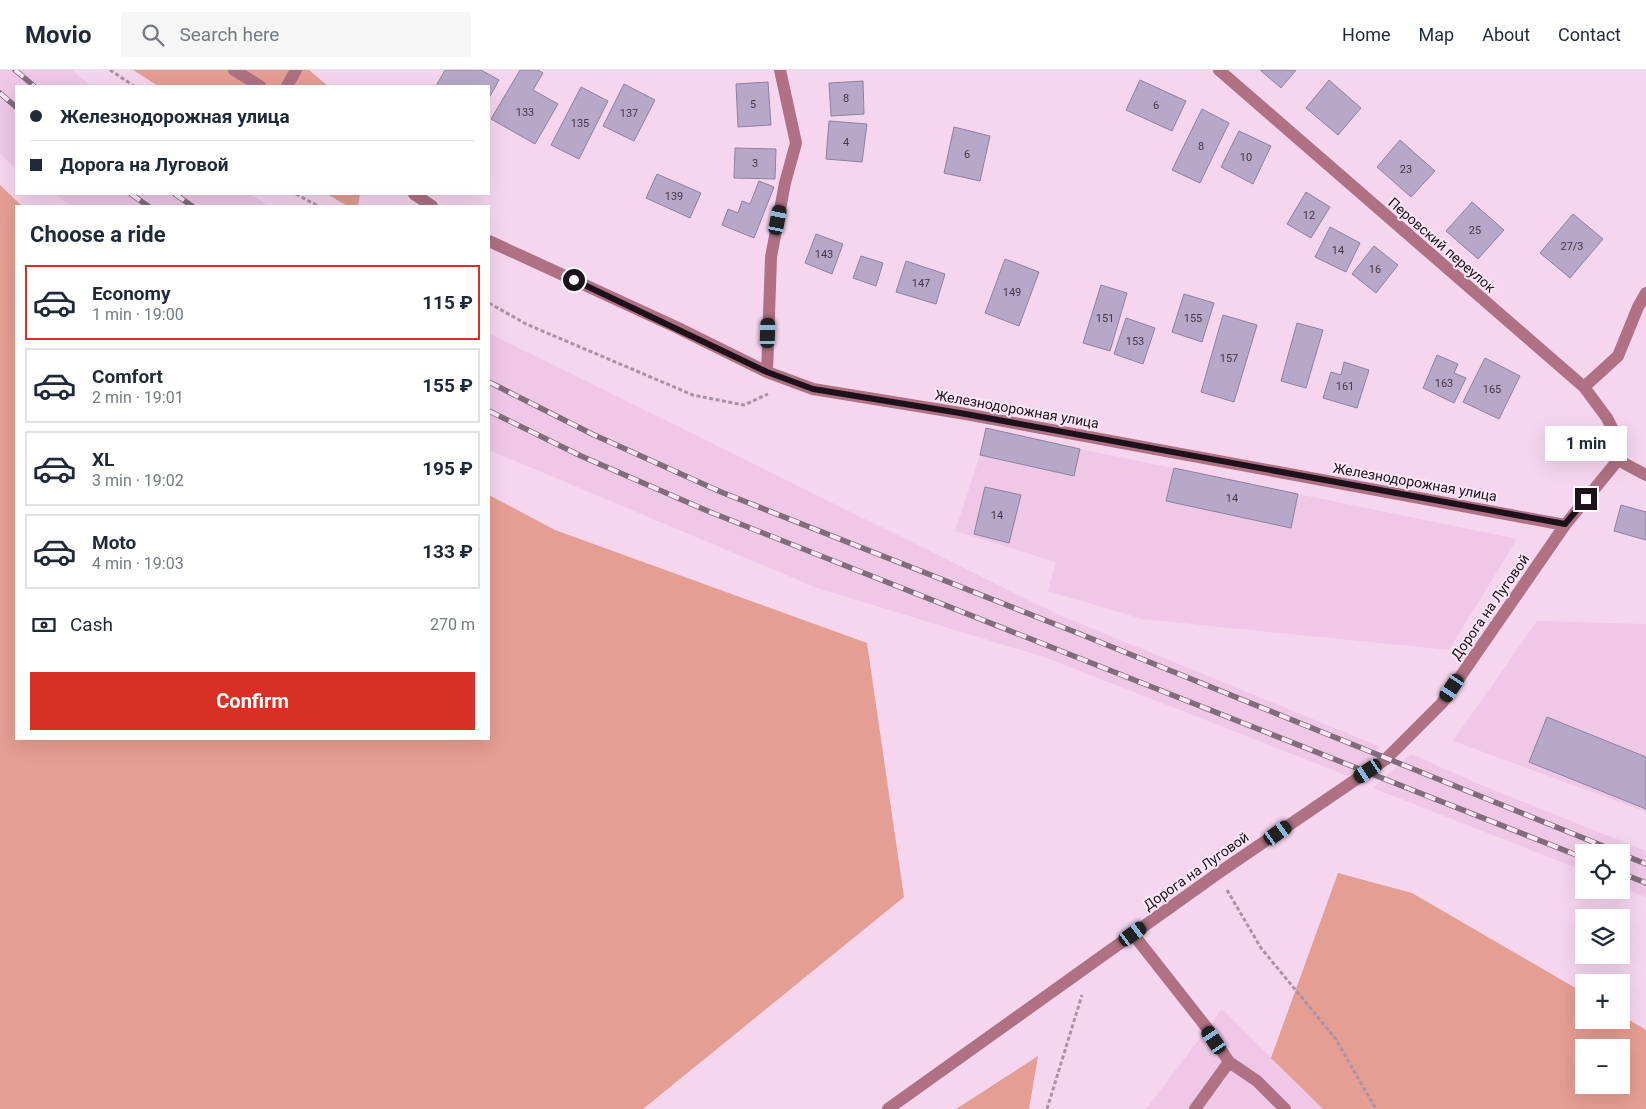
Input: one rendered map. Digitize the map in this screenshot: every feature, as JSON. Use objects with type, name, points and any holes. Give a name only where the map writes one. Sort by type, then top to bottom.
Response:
[{"type":"street","points":[[234,70],[258,85]]},
{"type":"street","points":[[288,85],[296,70]]},
{"type":"street","points":[[767,372],[771,257],[785,183],[796,143],[780,70]]},
{"type":"street","name":"Перовский переулок","points":[[1219,70],[1584,388],[1607,418],[1618,440],[1618,460]]},
{"type":"street","points":[[416,195],[430,205]]},
{"type":"street","name":"Железнодорожная улица","points":[[490,241],[676,327],[767,372],[813,389],[960,413],[1565,524]]},
{"type":"street","points":[[1584,388],[1618,356],[1638,307],[1646,293]]},
{"type":"street","points":[[1618,460],[1646,475]]},
{"type":"street","name":"Дорога на Луговой","points":[[888,1109],[1217,874],[1386,759],[1442,703],[1565,524],[1618,460]]},
{"type":"street","points":[[1133,934],[1207,1028],[1229,1062],[1257,1081],[1285,1109]]},
{"type":"street","points":[[1195,1109],[1229,1062]]},
{"type":"path","points":[[110,70],[132,85]]},
{"type":"path","points":[[298,195],[316,205]]},
{"type":"path","points":[[490,304],[526,324],[694,395],[744,405],[795,382]]},
{"type":"path","points":[[1217,874],[1261,948],[1335,1038],[1376,1109]]},
{"type":"path","points":[[1047,1109],[1091,964]]},
{"type":"shaded area","points":[[0,70],[72,70],[90,85],[15,85],[15,168],[0,154]]},
{"type":"shaded area","points":[[133,70],[309,70],[327,85],[156,85]]},
{"type":"shaded area","points":[[0,185],[21,205],[15,205],[15,740],[490,740],[490,496],[555,530],[867,643],[904,897],[643,1109],[0,1109]]},
{"type":"shaded area","points":[[55,195],[252,195],[267,205],[70,205]]},
{"type":"shaded area","points":[[329,195],[360,195],[358,205],[345,205]]},
{"type":"shaded area","points":[[490,333],[1057,614],[1381,747],[1348,776],[1047,658],[817,588],[490,450]]},
{"type":"shaded area","points":[[986,428],[1517,539],[1449,650],[1142,619],[1048,591],[1056,562],[955,531],[980,455]]},
{"type":"shaded area","points":[[1537,621],[1646,624],[1646,812],[1453,741]]},
{"type":"shaded area","points":[[1411,754],[1474,782],[1629,844],[1575,844],[1575,867],[1373,788]]},
{"type":"shaded area","points":[[1630,845],[1646,851],[1646,897],[1630,891]]},
{"type":"shaded area","points":[[1338,873],[1412,893],[1575,988],[1575,1029],[1630,1029],[1630,1020],[1646,1030],[1646,1109],[1323,1109],[1271,1058]]},
{"type":"shaded area","points":[[1222,1009],[1323,1109],[1146,1109]]},
{"type":"shaded area","points":[[1038,1056],[1029,1109],[956,1109]]},
{"type":"building","points":[[445,70],[481,70],[499,80],[490,96],[490,85],[437,85]]},
{"type":"building","points":[[520,70],[538,70],[543,73],[533,90],[558,104],[535,144],[491,119]]},
{"type":"building","points":[[1260,70],[1296,70],[1281,88]]},
{"type":"building","points":[[1140,80],[1186,101],[1172,131],[1126,110]]},
{"type":"building","points":[[1329,80],[1361,108],[1338,135],[1306,108]]},
{"type":"building","points":[[863,81],[864,114],[831,116],[829,83]]},
{"type":"building","points":[[768,82],[771,125],[738,127],[736,84]]},
{"type":"building","points":[[624,84],[655,100],[634,141],[603,126]]},
{"type":"building","points":[[581,87],[608,101],[579,159],[551,145]]},
{"type":"building","points":[[1202,109],[1229,123],[1200,183],[1172,170]]},
{"type":"building","points":[[829,121],[867,124],[862,162],[826,159]]},
{"type":"building","points":[[954,127],[990,136],[980,181],[944,173]]},
{"type":"building","points":[[1239,131],[1271,146],[1253,184],[1221,167]]},
{"type":"building","points":[[1400,140],[1435,171],[1411,197],[1377,167]]},
{"type":"building","points":[[735,148],[776,149],[775,179],[734,178]]},
{"type":"building","points":[[657,174],[701,193],[690,218],[646,198]]},
{"type":"building","points":[[759,181],[774,187],[754,238],[722,225],[728,209],[738,213],[742,201],[750,204]]},
{"type":"building","points":[[1306,192],[1330,207],[1311,238],[1287,224]]},
{"type":"building","points":[[1472,202],[1504,230],[1478,259],[1446,231]]},
{"type":"building","points":[[1573,214],[1603,239],[1570,278],[1540,253]]},
{"type":"building","points":[[1330,227],[1360,243],[1346,272],[1315,257]]},
{"type":"building","points":[[816,234],[843,244],[832,274],[805,263]]},
{"type":"building","points":[[1374,246],[1398,265],[1376,293],[1352,274]]},
{"type":"building","points":[[861,256],[883,263],[876,286],[853,278]]},
{"type":"building","points":[[1005,259],[1039,272],[1019,326],[985,313]]},
{"type":"building","points":[[906,261],[945,274],[936,304],[896,292]]},
{"type":"building","points":[[1101,285],[1127,293],[1110,351],[1083,343]]},
{"type":"building","points":[[1184,294],[1214,303],[1202,342],[1172,332]]},
{"type":"building","points":[[1223,315],[1257,325],[1234,402],[1201,392]]},
{"type":"building","points":[[1126,318],[1155,328],[1143,364],[1114,354]]},
{"type":"building","points":[[1297,323],[1323,330],[1306,388],[1281,381]]},
{"type":"building","points":[[1437,355],[1458,364],[1454,373],[1466,378],[1454,403],[1423,388]]},
{"type":"building","points":[[1485,358],[1520,376],[1499,419],[1463,402]]},
{"type":"building","points":[[1344,362],[1369,370],[1357,408],[1323,398],[1331,372],[1341,375]]},
{"type":"building","points":[[986,428],[1080,449],[1074,476],[980,455]]},
{"type":"building","points":[[1174,468],[1298,494],[1291,528],[1166,501]]},
{"type":"building","points":[[985,487],[1021,495],[1009,543],[974,534]]},
{"type":"building","points":[[1621,505],[1646,512],[1646,540],[1614,531]]},
{"type":"building","points":[[1547,717],[1646,757],[1646,809],[1529,762]]},
{"type":"railway","points":[[15,70],[33,85]]},
{"type":"railway","points":[[0,93],[15,106]]},
{"type":"railway","points":[[132,195],[147,205]]},
{"type":"railway","points":[[176,195],[191,205]]},
{"type":"railway","points":[[490,383],[592,434],[721,492],[1080,634],[1598,844]]},
{"type":"railway","points":[[490,411],[581,456],[710,512],[1575,854]]},
{"type":"railway","points":[[1630,858],[1646,864]]},
{"type":"railway","points":[[1630,877],[1646,883]]},
{"type":"route","points":[[574,280],[767,372],[813,389],[960,413],[1565,524],[1586,499]]}]
